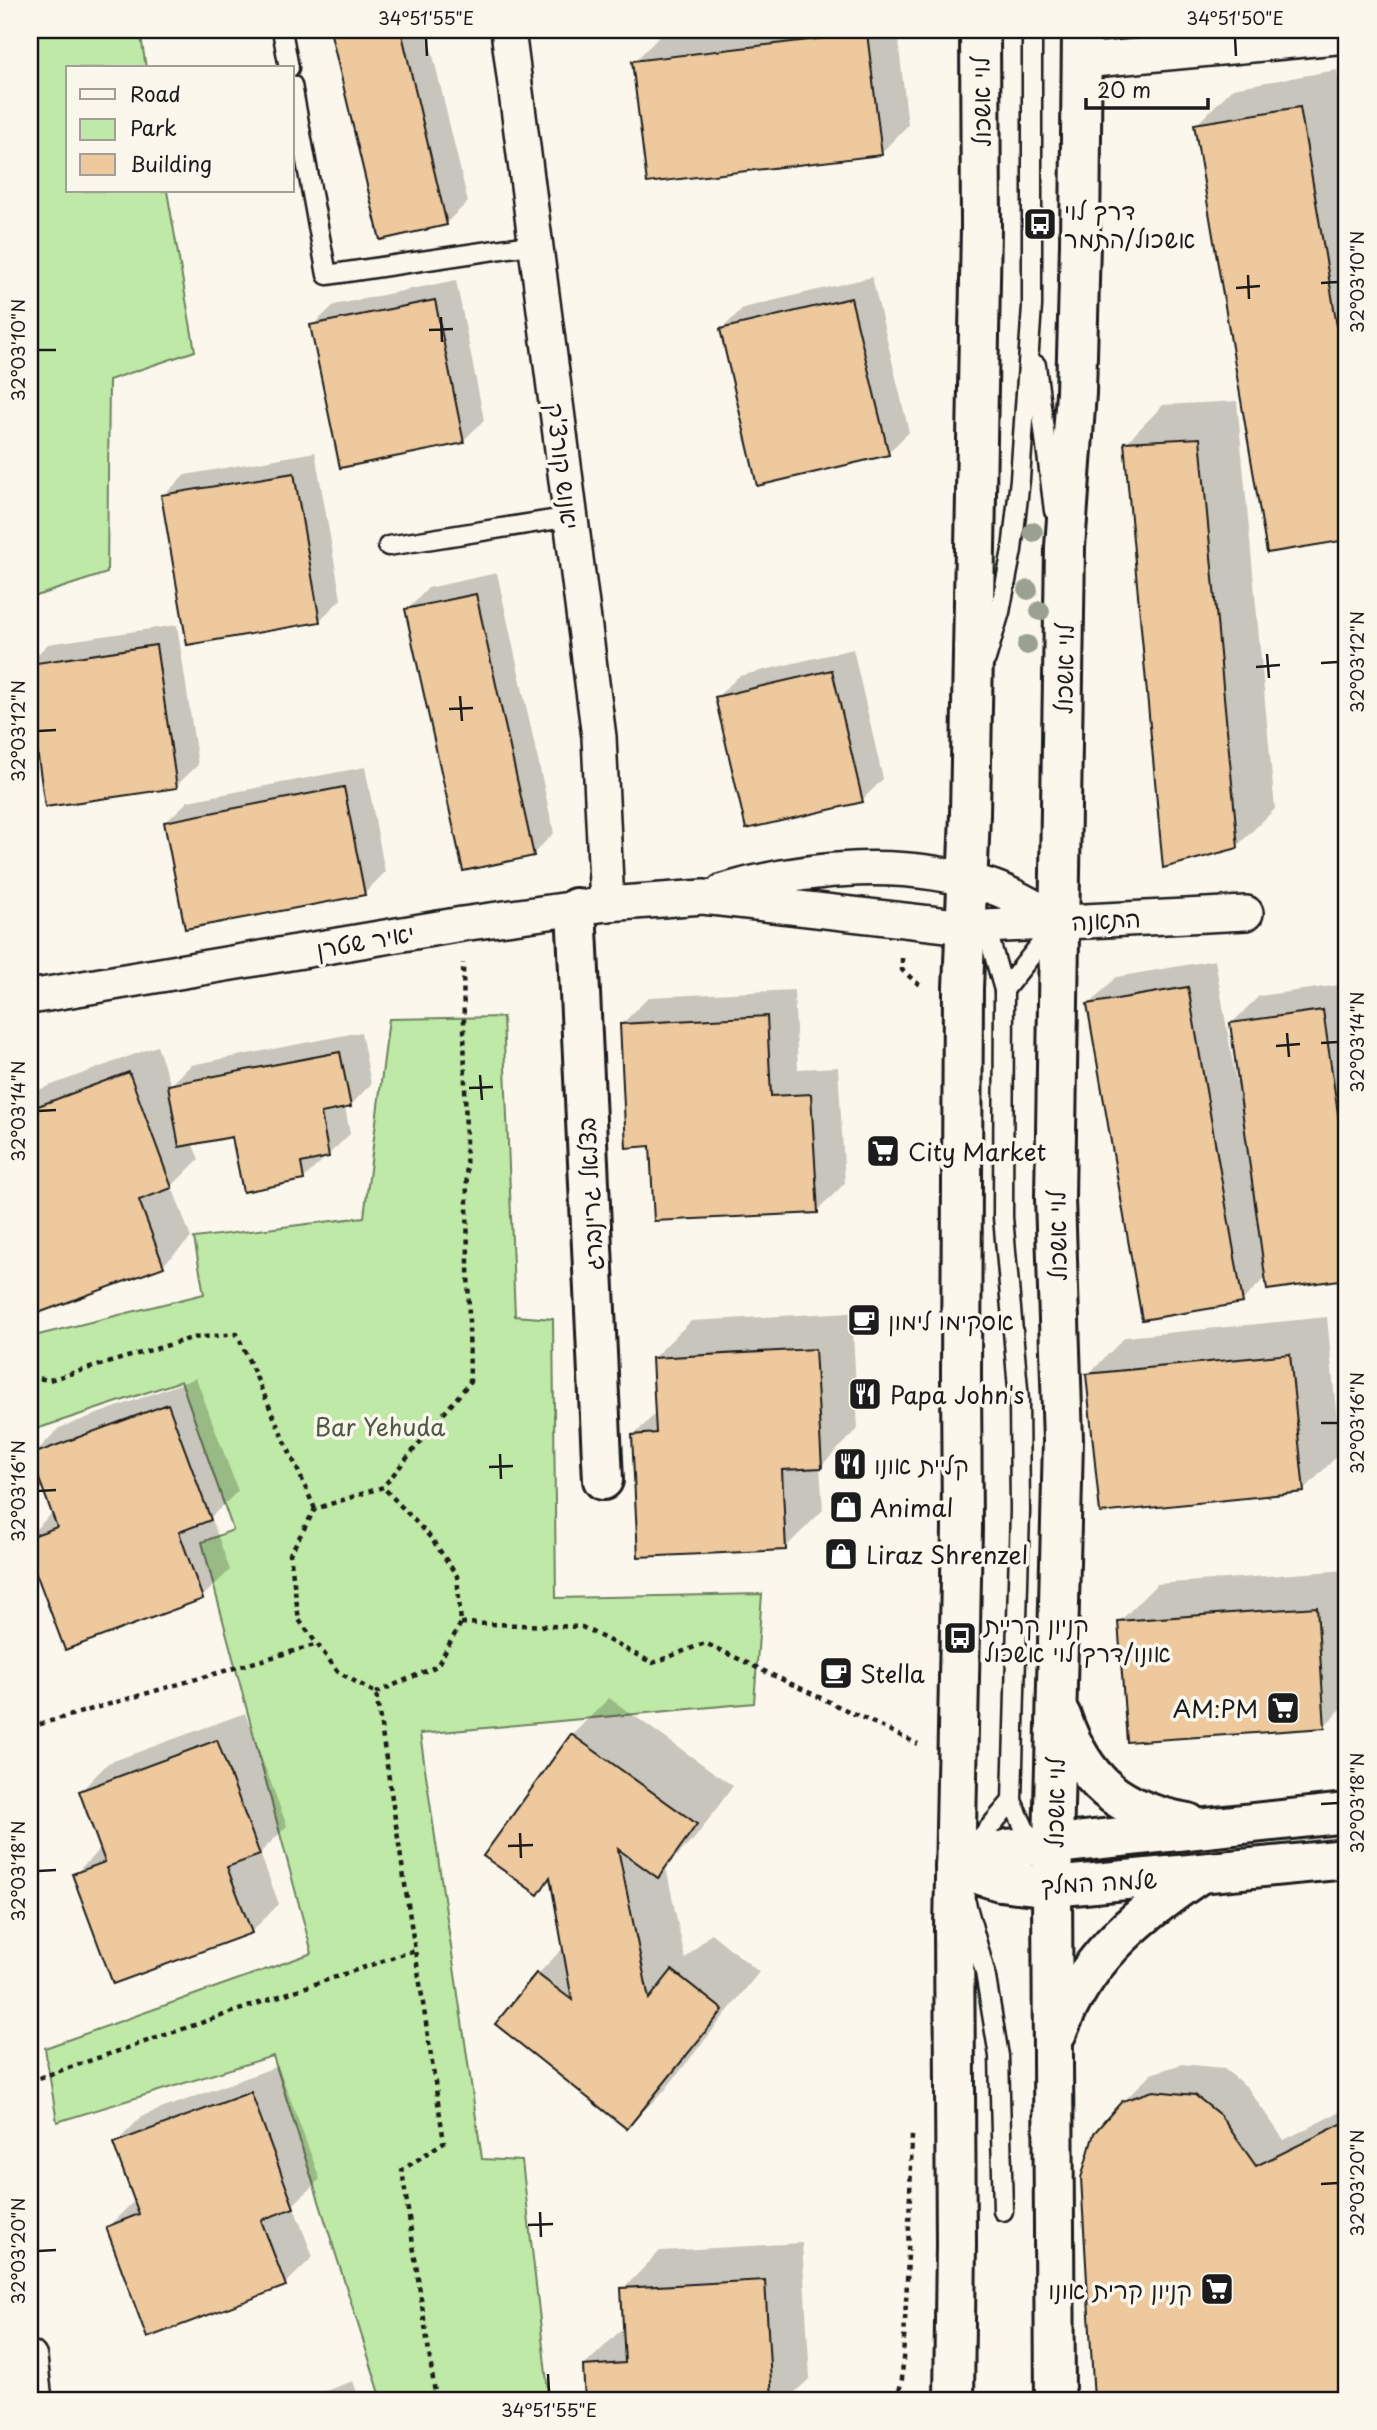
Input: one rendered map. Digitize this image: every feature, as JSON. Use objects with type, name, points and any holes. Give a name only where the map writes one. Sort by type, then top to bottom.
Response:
[{"type":"main road","name":"לוי אשכול","points":[[954,2400],[955,1867],[962,1528],[961,1300],[976,927],[967,881],[981,228],[980,30]]},
{"type":"main road","name":"לוי אשכול","points":[[1055,2400],[1052,1887],[1043,1845],[1056,1692],[1063,1441],[1055,1198],[1064,579],[1076,380],[1083,45]]},
{"type":"main road","name":"בצלאל גרינברג","points":[[591,906],[603,1480]]},
{"type":"main road","points":[[1056,1692],[1060,1713],[1076,1754],[1108,1793],[1140,1810],[1166,1819],[1214,1828]]},
{"type":"main road","name":"שלמה המלך","points":[[955,1867],[1008,1849],[1347,1813]]},
{"type":"main road","name":"שלמה המלך","points":[[955,1867],[1000,1881],[1052,1887],[1347,1859]]},
{"type":"main road","points":[[1054,2040],[1072,1998],[1099,1957],[1136,1920],[1199,1874]]},
{"type":"main road","points":[[939,2400],[954,2360]]},
{"type":"street","name":"יאנוש קורצ'ק","points":[[509,30],[599,737],[591,906]]},
{"type":"street","points":[[1083,45],[1336,35]]},
{"type":"street","name":"יאיר שטרן","points":[[703,897],[750,883],[814,872],[903,870],[967,881],[1016,897],[1059,921]]},
{"type":"street","name":"יאיר שטרן","points":[[30,997],[462,924],[591,906],[703,897],[976,927]]},
{"type":"street","name":"התאנה","points":[[976,927],[1247,913]]},
{"type":"street","points":[[30,2358],[35,2400]]},
{"type":"lane","points":[[282,30],[289,66]]},
{"type":"lane","points":[[972,707],[1000,612],[1012,550],[1020,479],[1032,306],[1032,30]]},
{"type":"lane","points":[[294,96],[327,275],[536,244]]},
{"type":"lane","points":[[1032,306],[1048,477],[1064,579]]},
{"type":"lane","points":[[388,546],[571,517]]},
{"type":"lane","points":[[1004,990],[1059,921]]},
{"type":"lane","points":[[976,927],[1004,990],[1003,1217],[1020,1455],[1012,1801],[1043,1845]]},
{"type":"lane","points":[[1003,2211],[999,2056],[977,1939],[955,1867],[1012,1801]]},
{"type":"path","points":[[376,1693],[338,1672],[299,1620],[290,1555],[315,1509],[383,1487],[470,1382],[462,924]]},
{"type":"path","points":[[30,1377],[49,1380],[192,1338],[237,1334],[315,1509]]},
{"type":"path","points":[[376,1693],[437,1667],[461,1623],[457,1576],[432,1539],[383,1487]]},
{"type":"path","points":[[461,1623],[582,1628],[653,1663],[705,1643],[924,1746]]},
{"type":"path","points":[[30,1727],[318,1644]]},
{"type":"path","points":[[376,1693],[444,2142],[402,2171],[436,2400]]},
{"type":"path","points":[[30,2081],[415,1950]]},
{"type":"green space","points":[[30,30],[140,30],[146,66],[66,66],[66,192],[167,192],[195,351],[109,380],[107,573],[30,598]]},
{"type":"green space","name":"Bar Yehuda","points":[[503,1017],[515,1316],[553,1319],[556,1598],[762,1594],[754,1703],[420,1734],[482,2159],[522,2161],[549,2400],[382,2400],[273,2056],[57,2122],[45,2048],[312,1953],[202,1542],[233,1530],[181,1381],[30,1431],[30,1337],[204,1294],[194,1238],[364,1217],[389,1019]]},
{"type":"building","points":[[330,30],[401,30],[447,225],[380,240]]},
{"type":"building","points":[[867,33],[882,155],[647,183],[632,61]]},
{"type":"building","points":[[1300,107],[1347,385],[1347,540],[1267,553],[1194,124]]},
{"type":"building","points":[[851,298],[889,455],[757,486],[720,329]]},
{"type":"building","points":[[435,300],[464,443],[340,468],[310,325]]},
{"type":"building","points":[[1200,438],[1238,848],[1163,868],[1124,442]]},
{"type":"building","points":[[294,473],[320,622],[187,645],[161,495]]},
{"type":"building","points":[[476,594],[534,856],[463,871],[405,609]]},
{"type":"building","points":[[156,645],[177,788],[45,807],[30,700],[30,664]]},
{"type":"building","points":[[832,670],[863,802],[746,829],[715,697]]},
{"type":"building","points":[[344,787],[365,895],[185,929],[164,822]]},
{"type":"building","points":[[1188,987],[1243,1303],[1142,1320],[1087,1004]]},
{"type":"building","points":[[1323,1010],[1347,1176],[1347,1279],[1267,1290],[1230,1023]]},
{"type":"building","points":[[767,1016],[771,1096],[811,1094],[818,1213],[654,1221],[650,1146],[626,1148],[620,1024]]},
{"type":"building","points":[[340,1052],[351,1107],[321,1113],[329,1157],[301,1163],[304,1180],[243,1192],[232,1137],[179,1147],[168,1085]]},
{"type":"building","points":[[129,1072],[172,1188],[139,1200],[164,1267],[30,1316],[30,1109]]},
{"type":"building","points":[[815,1349],[822,1468],[782,1470],[786,1550],[638,1557],[632,1435],[656,1433],[652,1358]]},
{"type":"building","points":[[1290,1354],[1304,1492],[1100,1513],[1086,1374]]},
{"type":"building","points":[[168,1404],[211,1520],[179,1532],[203,1599],[65,1650],[30,1557],[30,1537],[57,1527],[30,1455]]},
{"type":"building","points":[[1317,1607],[1325,1728],[1127,1742],[1118,1621]]},
{"type":"building","points":[[571,1734],[697,1824],[658,1878],[618,1849],[649,1999],[672,1970],[723,2010],[627,2129],[495,2024],[536,1973],[572,2000],[550,1877],[538,1895],[483,1856]]},
{"type":"building","points":[[217,1740],[260,1855],[227,1867],[252,1933],[113,1984],[72,1874],[105,1862],[79,1791]]},
{"type":"building","name":"קניון קרית אונו","points":[[1153,2091],[1195,2095],[1220,2115],[1256,2166],[1347,2121],[1347,2400],[1094,2400],[1081,2178],[1094,2133],[1122,2101]]},
{"type":"building","points":[[251,2092],[294,2208],[261,2220],[286,2286],[147,2338],[106,2227],[139,2214],[113,2143]]},
{"type":"building","points":[[765,2280],[772,2400],[585,2400],[583,2366],[625,2363],[621,2288]]},
{"type":"place","name":"דרך לוי אשכול/התמר","points":[[1040,224]]},
{"type":"place","name":"City Market","points":[[883,1151]]},
{"type":"place","name":"אסקימו לימון","points":[[864,1320]]},
{"type":"place","name":"Papa John's","points":[[865,1394]]},
{"type":"place","name":"קליית אונו","points":[[850,1464]]},
{"type":"place","name":"Animal","points":[[846,1507]]},
{"type":"place","name":"Liraz Shrenzel","points":[[841,1554]]},
{"type":"place","name":"קניון קריית אונו/דרך לוי אשכול","points":[[960,1638]]},
{"type":"place","name":"Stella","points":[[836,1673]]},
{"type":"place","name":"AM:PM","points":[[1283,1708]]},
{"type":"place","name":"קניון קרית אונו","points":[[1217,2289]]}]
